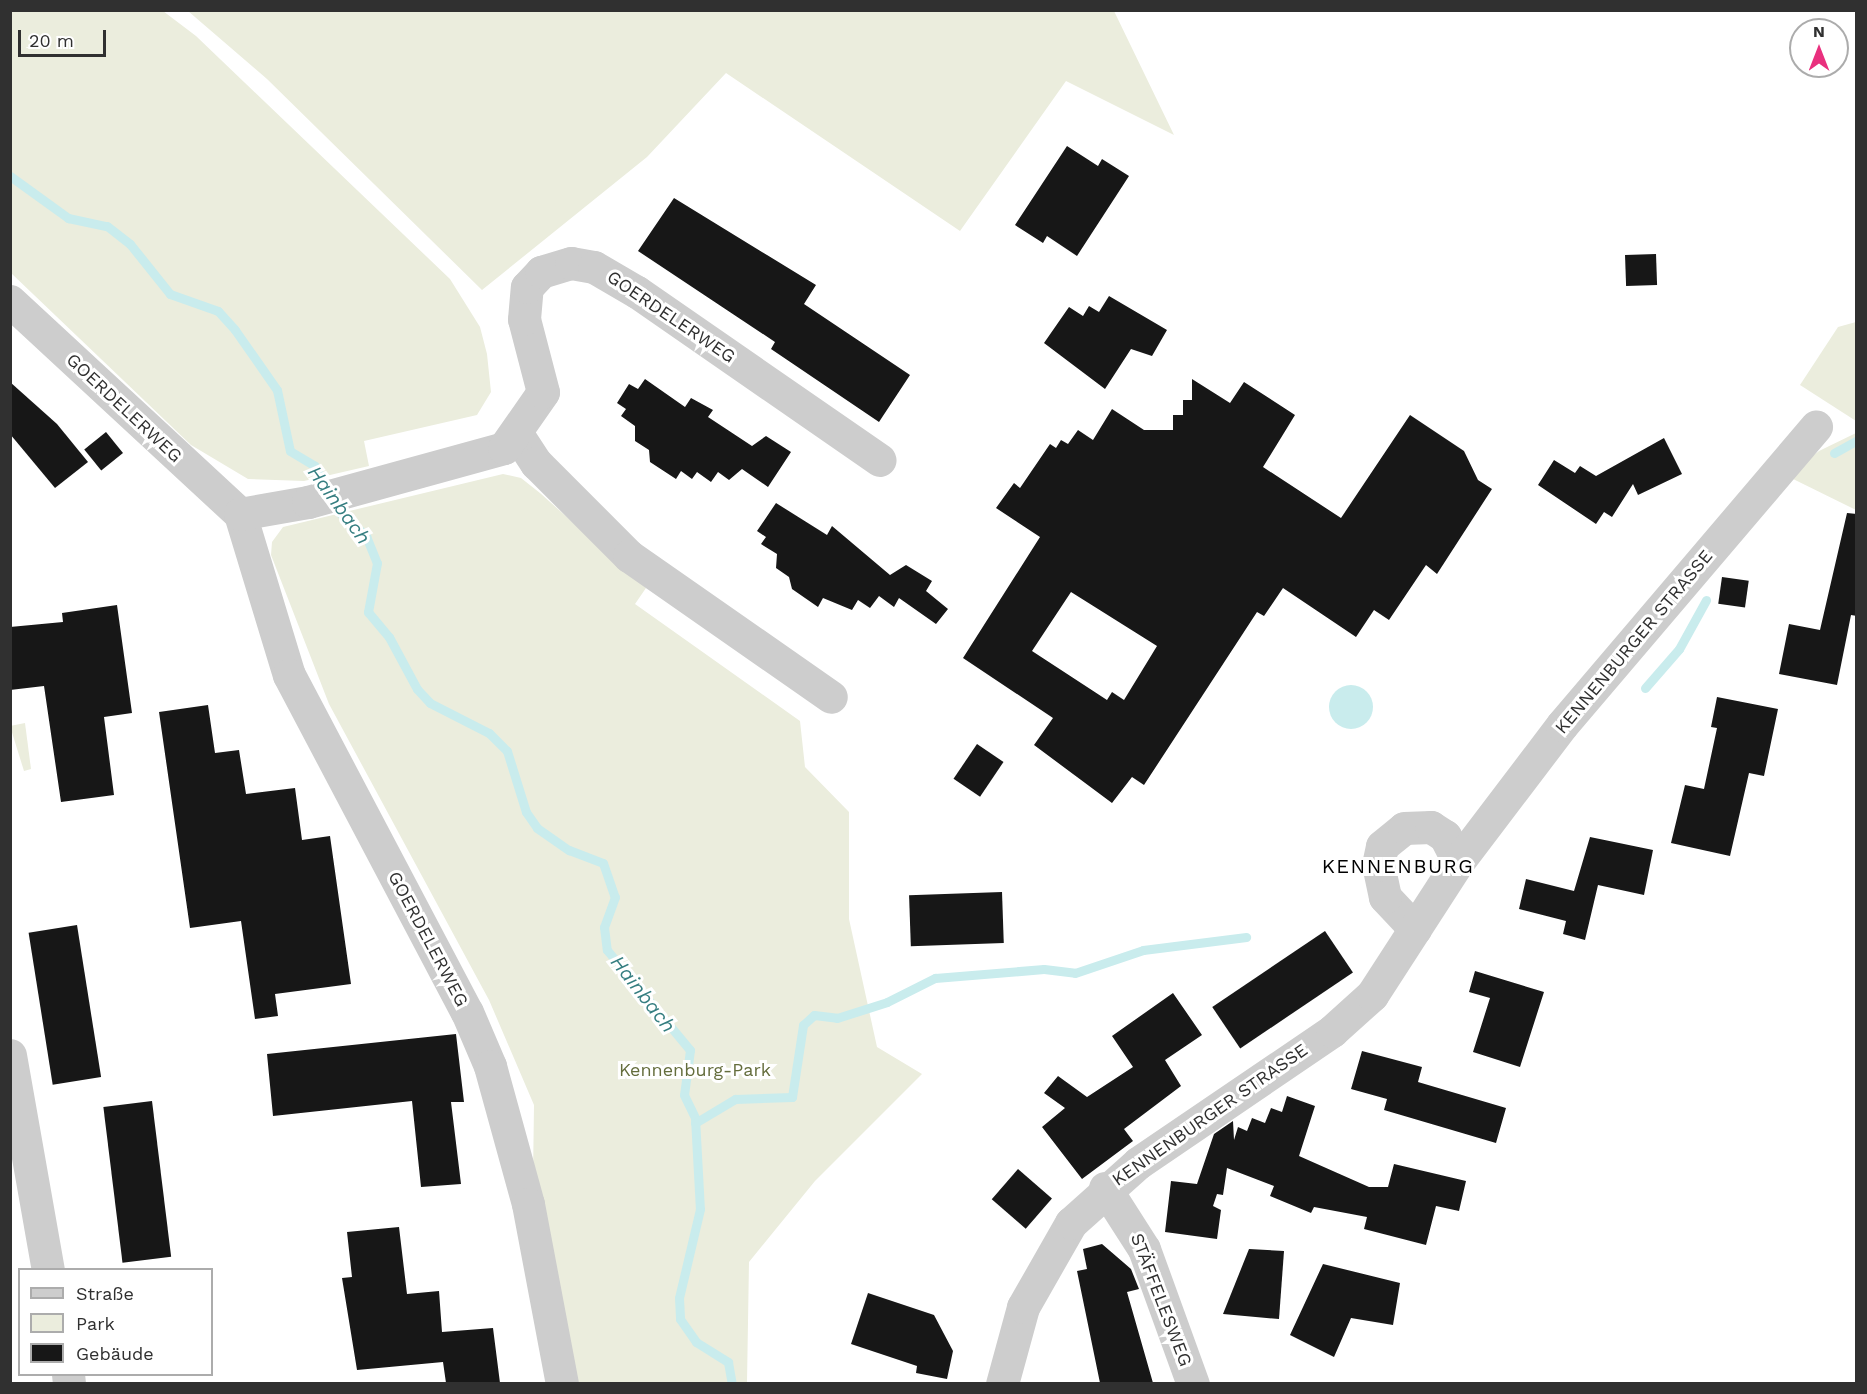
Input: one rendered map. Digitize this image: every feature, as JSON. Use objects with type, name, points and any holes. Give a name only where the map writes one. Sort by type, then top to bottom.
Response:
[{"type":"street","name":"GOERDELERWEG","points":[[240,514],[308,502],[485,456],[517,434],[543,392],[524,319],[527,287],[549,268],[582,264],[637,292],[880,460]]},
{"type":"street","name":"GOERDELERWEG","points":[[10,301],[240,514],[289,675],[462,1002],[490,1066],[528,1204],[562,1383]]},
{"type":"street","name":"KENNENBURGER STRASSE","points":[[1002,1383],[1014,1331],[1036,1276],[1071,1223],[1105,1188],[1347,1019],[1382,981],[1458,862],[1613,661],[1815,427]]},
{"type":"street","points":[[517,434],[536,463],[629,556],[831,697]]},
{"type":"street","points":[[1415,929],[1385,897],[1378,865],[1382,846],[1404,828],[1431,827],[1445,836],[1458,862]]},
{"type":"street","points":[[10,1055],[48,1268]]},
{"type":"street","name":"STÄFFELESWEG","points":[[1105,1188],[1144,1248],[1193,1383]]},
{"type":"green space","points":[[11,11],[163,11],[196,36],[450,279],[480,327],[487,354],[491,392],[477,415],[364,441],[369,466],[304,481],[248,479],[191,445],[11,273]]},
{"type":"green space","points":[[188,11],[1114,11],[1174,135],[1066,81],[960,231],[726,73],[647,157],[482,290],[267,79]]},
{"type":"green space","points":[[1856,322],[1856,421],[1800,385],[1838,327]]},
{"type":"green space","points":[[1856,433],[1856,510],[1787,476],[1819,451]]},
{"type":"green space","name":"Kennenburg-Park","points":[[503,474],[521,478],[540,493],[646,588],[635,604],[800,721],[805,767],[849,812],[849,919],[877,1047],[922,1074],[815,1181],[749,1262],[747,1383],[576,1383],[533,1176],[534,1105],[489,1000],[329,704],[271,555],[272,542],[283,527]]},
{"type":"green space","points":[[25,723],[31,769],[24,771],[10,726]]},
{"type":"water","points":[[1351,685],[1366,692],[1373,707],[1366,722],[1351,729],[1336,722],[1329,707],[1336,692]]},
{"type":"building","points":[[1067,146],[1098,166],[1102,159],[1129,176],[1077,256],[1047,236],[1043,243],[1015,225]]},
{"type":"building","points":[[674,198],[816,285],[804,304],[910,375],[879,422],[771,349],[775,342],[638,251]]},
{"type":"building","points":[[1656,254],[1657,285],[1626,286],[1625,255]]},
{"type":"building","points":[[1109,296],[1167,330],[1152,356],[1131,349],[1105,389],[1044,343],[1069,307],[1083,316],[1089,306],[1099,312]]},
{"type":"building","points":[[645,379],[685,407],[691,398],[713,410],[708,417],[752,446],[766,436],[791,452],[768,487],[742,469],[729,480],[718,472],[711,482],[697,472],[692,479],[681,471],[676,479],[650,462],[649,450],[635,441],[635,426],[621,416],[626,409],[617,403],[629,384],[638,389]]},
{"type":"building","points":[[1192,379],[1230,403],[1244,382],[1295,415],[1263,467],[1341,518],[1410,415],[1464,451],[1478,480],[1492,489],[1437,574],[1426,565],[1389,620],[1374,610],[1356,637],[1283,588],[1264,616],[1257,612],[1144,785],[1132,777],[1112,803],[1034,745],[1053,718],[963,658],[1040,537],[996,508],[1014,483],[1020,488],[1050,444],[1056,448],[1061,440],[1068,444],[1078,430],[1093,440],[1112,409],[1144,430],[1173,430],[1173,415],[1183,415],[1183,400],[1192,400]],"holes":[[[1071,592],[1157,646],[1124,700],[1112,692],[1107,700],[1032,651]]]},
{"type":"building","points":[[10,382],[57,424],[88,462],[55,488],[10,434]]},
{"type":"building","points":[[106,432],[123,453],[101,471],[84,450]]},
{"type":"building","points":[[1664,438],[1682,474],[1638,495],[1633,484],[1612,517],[1604,512],[1596,524],[1538,485],[1554,460],[1575,473],[1580,466],[1596,476]]},
{"type":"building","points":[[776,503],[827,535],[832,526],[890,575],[906,565],[932,581],[926,591],[948,609],[936,624],[899,598],[894,607],[879,596],[870,608],[858,600],[852,610],[823,598],[818,607],[792,589],[789,577],[776,568],[777,554],[761,544],[766,537],[757,531]]},
{"type":"building","points":[[1847,513],[1857,514],[1857,616],[1851,615],[1837,685],[1779,674],[1789,624],[1820,630]]},
{"type":"building","points":[[1722,577],[1749,581],[1745,607],[1718,604]]},
{"type":"building","points":[[117,605],[132,713],[104,717],[114,795],[61,802],[44,686],[10,690],[10,627],[63,622],[62,613]]},
{"type":"building","points":[[1717,697],[1778,709],[1764,776],[1749,773],[1730,856],[1671,843],[1685,785],[1704,789],[1717,728],[1711,727]]},
{"type":"building","points":[[208,705],[215,753],[239,750],[246,794],[295,788],[302,840],[330,836],[351,984],[275,994],[278,1016],[255,1019],[241,921],[190,928],[159,712]]},
{"type":"building","points":[[977,744],[1004,762],[980,797],[954,779]]},
{"type":"building","points":[[1590,837],[1653,850],[1644,895],[1598,885],[1585,940],[1563,934],[1566,921],[1519,909],[1526,879],[1574,891]]},
{"type":"building","points":[[1002,892],[1004,943],[911,946],[909,895]]},
{"type":"building","points":[[77,925],[101,1077],[53,1085],[29,933]]},
{"type":"building","points":[[1325,931],[1353,972],[1240,1049],[1212,1007]]},
{"type":"building","points":[[1475,971],[1544,992],[1520,1067],[1473,1052],[1490,998],[1469,992]]},
{"type":"building","points":[[1173,993],[1202,1035],[1165,1060],[1181,1086],[1124,1129],[1133,1141],[1082,1179],[1042,1127],[1065,1108],[1044,1093],[1058,1076],[1087,1097],[1133,1067],[1112,1036]]},
{"type":"building","points":[[456,1034],[464,1102],[451,1102],[461,1184],[421,1187],[412,1101],[273,1116],[267,1054]]},
{"type":"building","points":[[1362,1051],[1422,1067],[1418,1082],[1506,1108],[1496,1143],[1384,1110],[1387,1099],[1351,1089]]},
{"type":"building","points":[[1287,1096],[1315,1106],[1299,1156],[1369,1187],[1388,1187],[1394,1164],[1466,1181],[1459,1211],[1436,1206],[1426,1245],[1364,1229],[1367,1217],[1314,1207],[1311,1213],[1270,1196],[1274,1186],[1227,1168],[1223,1195],[1217,1194],[1213,1206],[1221,1210],[1217,1239],[1165,1232],[1171,1181],[1197,1184],[1214,1134],[1233,1121],[1234,1140],[1238,1127],[1247,1131],[1252,1118],[1265,1123],[1271,1108],[1282,1112]]},
{"type":"building","points":[[152,1101],[171,1257],[122,1263],[103,1107]]},
{"type":"building","points":[[1018,1169],[1052,1199],[1026,1229],[992,1199]]},
{"type":"building","points":[[399,1227],[407,1294],[439,1291],[442,1332],[493,1328],[500,1383],[446,1383],[443,1362],[357,1370],[342,1278],[352,1277],[347,1232]]},
{"type":"building","points":[[1102,1244],[1131,1269],[1139,1289],[1127,1292],[1153,1383],[1100,1383],[1077,1271],[1087,1269],[1083,1249]]},
{"type":"building","points":[[1249,1249],[1284,1251],[1279,1319],[1223,1314]]},
{"type":"building","points":[[1323,1264],[1400,1283],[1393,1325],[1351,1318],[1334,1357],[1290,1335]]},
{"type":"building","points":[[868,1293],[934,1315],[953,1351],[947,1379],[916,1373],[917,1366],[851,1344]]},
{"type":"waterway","name":"Hainbach","points":[[10,176],[68,218],[107,226],[130,244],[170,294],[218,311],[235,330],[277,390],[290,451],[315,466],[340,513],[366,536],[377,563],[368,612],[389,637],[417,689],[430,703],[489,733],[507,751],[526,812],[537,828],[569,850],[603,863],[615,897],[604,927],[607,950],[690,1050],[684,1095],[695,1118],[700,1209],[679,1298],[680,1319],[696,1342],[728,1362],[732,1384]]},
{"type":"waterway","points":[[1834,453],[1856,441]]},
{"type":"waterway","points":[[1645,688],[1679,649],[1706,600]]},
{"type":"waterway","points":[[695,1123],[735,1099],[792,1097],[803,1025],[814,1015],[837,1018],[887,1002],[935,978],[1044,969],[1075,973],[1143,950],[1246,937]]},
{"type":"district","name":"KENNENBURG","points":[[1398,866]]}]
